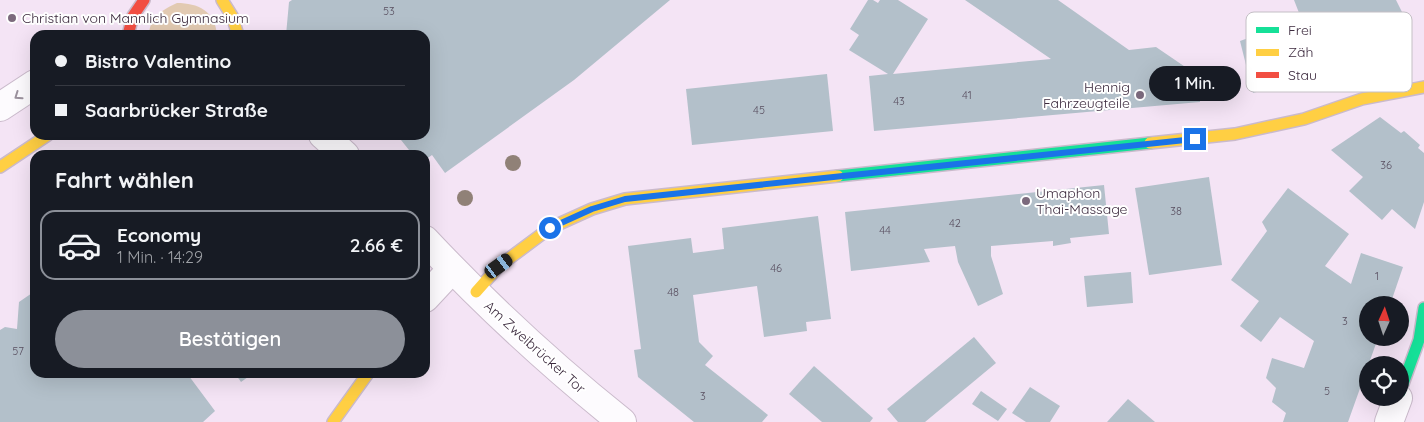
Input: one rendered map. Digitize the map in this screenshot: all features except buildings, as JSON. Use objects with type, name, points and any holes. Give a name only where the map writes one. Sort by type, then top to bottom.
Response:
[{"type":"street","points":[[125,30],[136,9],[144,0]]},
{"type":"street","points":[[0,107],[30,87]]},
{"type":"street","points":[[476,292],[499,266],[550,228],[592,209],[625,199],[1234,134],[1304,119],[1362,99],[1398,92]]},
{"type":"street","points":[[0,167],[40,140]]},
{"type":"street","points":[[329,140],[340,150]]},
{"type":"street","name":"Am Zweibrücker Tor","points":[[430,245],[476,292],[566,377],[622,422]]},
{"type":"street","points":[[430,292],[452,268]]},
{"type":"street","points":[[1409,367],[1419,340],[1424,308]]},
{"type":"street","points":[[333,422],[366,378]]},
{"type":"street","points":[[1389,422],[1395,406]]},
{"type":"shaded area","points":[[177,3],[198,7],[209,14],[216,30],[150,30],[154,19],[167,8]]},
{"type":"traffic: fast","points":[[838,176],[1150,143]]},
{"type":"traffic: fast","points":[[1409,367],[1419,340],[1424,308]]},
{"type":"traffic: slow","points":[[222,0],[232,16],[236,30]]},
{"type":"traffic: slow","points":[[1412,89],[1424,87]]},
{"type":"traffic: slow","points":[[1150,143],[1235,134],[1304,119],[1362,99],[1398,92]]},
{"type":"traffic: slow","points":[[0,167],[40,140]]},
{"type":"traffic: slow","points":[[476,292],[499,266],[550,228],[592,209],[625,199],[838,176]]},
{"type":"traffic: slow","points":[[333,422],[365,378]]},
{"type":"traffic: jam","points":[[129,30],[133,16],[144,0]]},
{"type":"place","name":"Christian von Mannlich Gymnasium","points":[[12,18]]},
{"type":"place","name":"Hennig Fahrzeugteile","points":[[1140,95]]},
{"type":"place","name":"Umaphon Thai-Massage","points":[[1026,201]]},
{"type":"route","points":[[550,228],[592,209],[625,199],[1195,139]]}]
